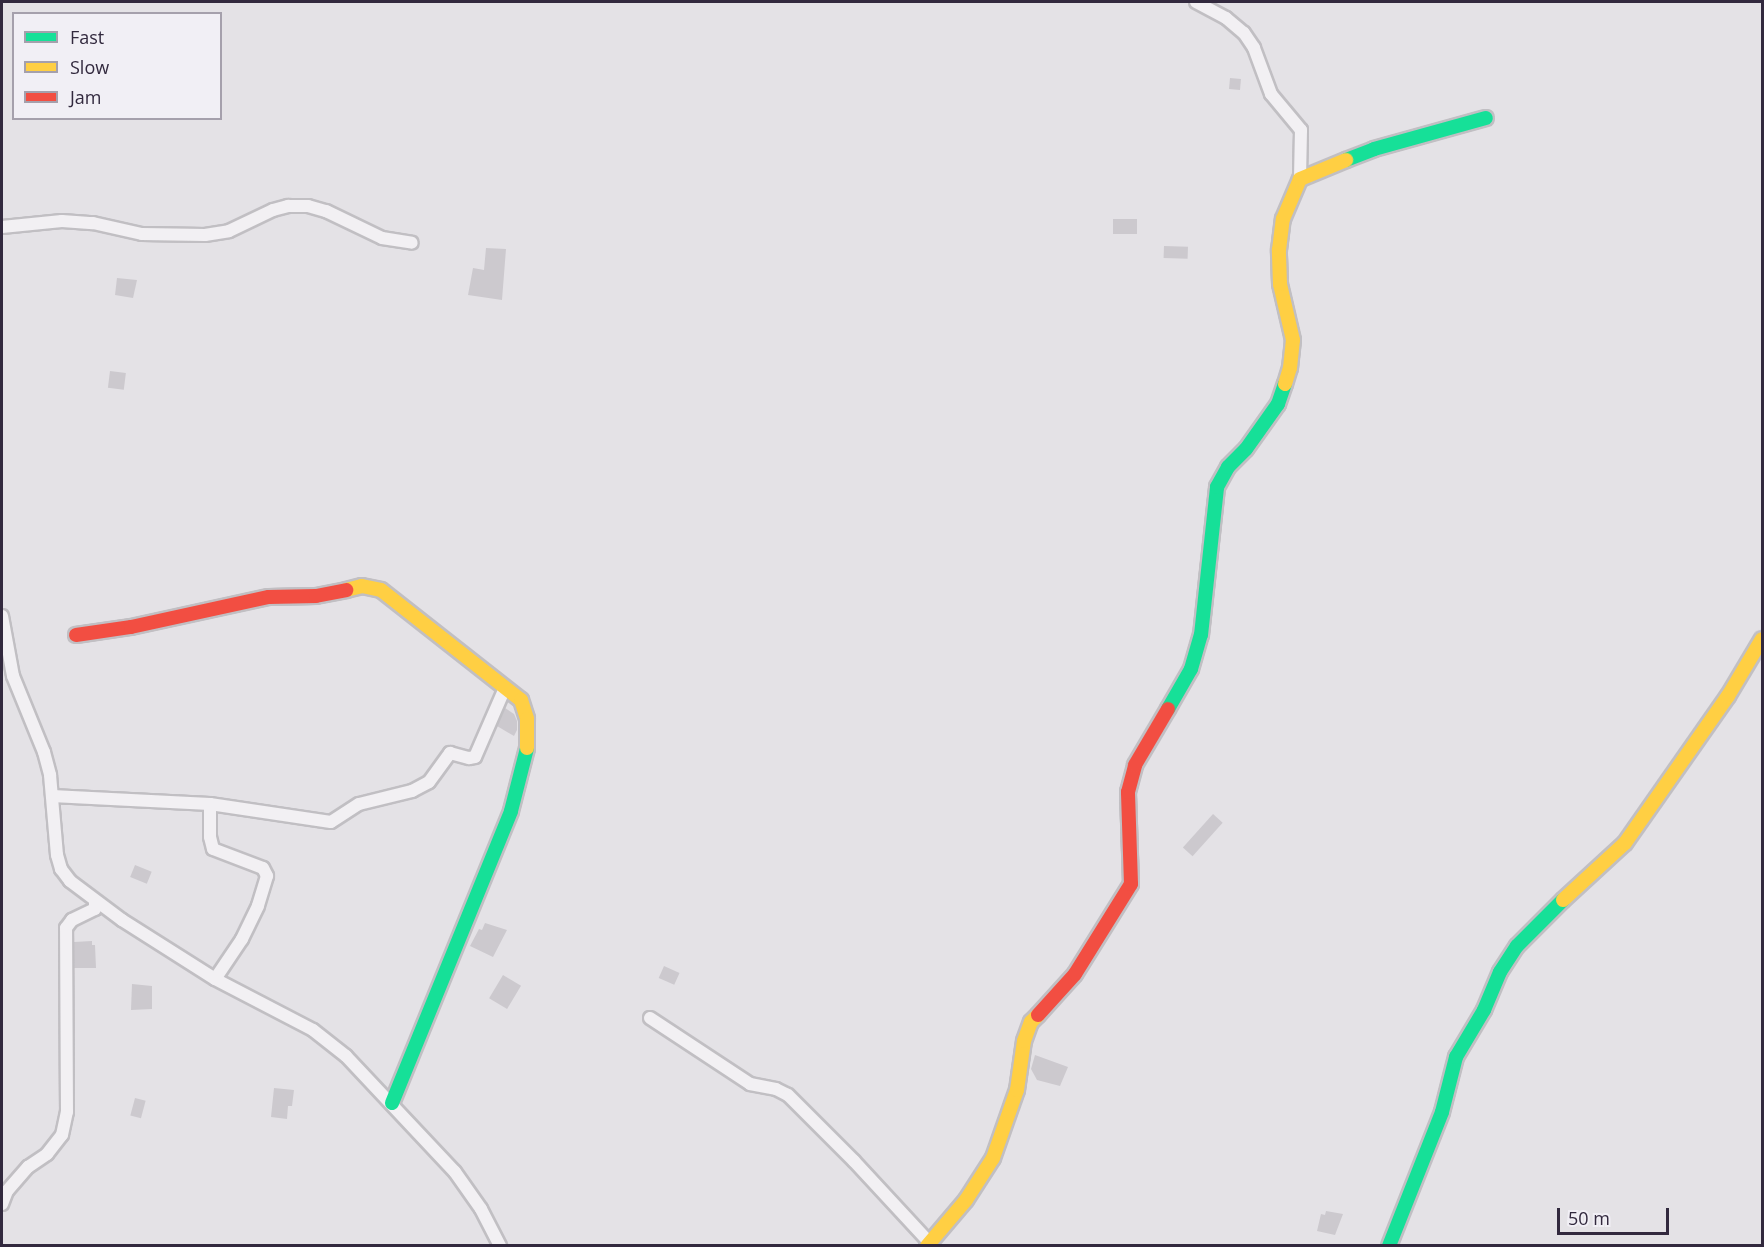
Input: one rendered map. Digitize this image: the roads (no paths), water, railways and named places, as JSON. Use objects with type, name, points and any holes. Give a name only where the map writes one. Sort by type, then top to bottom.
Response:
[{"type":"street","points":[[650,1018],[750,1084],[776,1089],[788,1095],[854,1161],[928,1244],[966,1200],[993,1158],[1017,1090],[1024,1041],[1031,1022],[1075,974],[1131,884],[1128,792],[1135,765],[1191,669],[1201,635],[1217,487],[1228,467],[1246,449],[1278,404],[1290,368],[1293,340],[1280,284],[1279,250],[1283,219],[1300,178],[1301,130],[1270,94],[1254,48],[1244,33],[1226,18],[1196,2]]},
{"type":"street","points":[[1300,178],[1374,149],[1486,118]]},
{"type":"street","points":[[2,226],[62,221],[93,223],[142,234],[205,235],[229,231],[273,210],[288,206],[308,206],[326,211],[382,238],[412,243]]},
{"type":"street","points":[[76,635],[131,627],[269,597],[338,593],[362,586],[381,590],[521,700],[527,719],[528,744],[525,764],[511,811],[434,1006],[418,1036],[392,1103]]},
{"type":"street","points":[[2,616],[13,676],[44,752],[52,796],[57,855],[61,869],[70,881],[95,901],[215,979],[313,1030],[346,1056],[455,1172],[481,1209],[500,1245]]},
{"type":"street","points":[[1389,1245],[1442,1112],[1456,1057],[1484,1010],[1500,972],[1517,946],[1541,920],[1625,843],[1728,696],[1762,639]]},
{"type":"street","points":[[52,796],[210,804],[331,822],[359,804],[412,791],[429,782],[450,753],[469,758],[475,757],[505,688]]},
{"type":"street","points":[[210,804],[210,837],[213,849],[263,868],[267,876],[258,906],[242,939],[215,979]]},
{"type":"street","points":[[2,1204],[7,1191],[28,1167],[46,1154],[62,1135],[67,1112],[66,928],[72,920],[95,909],[95,901]]}]
